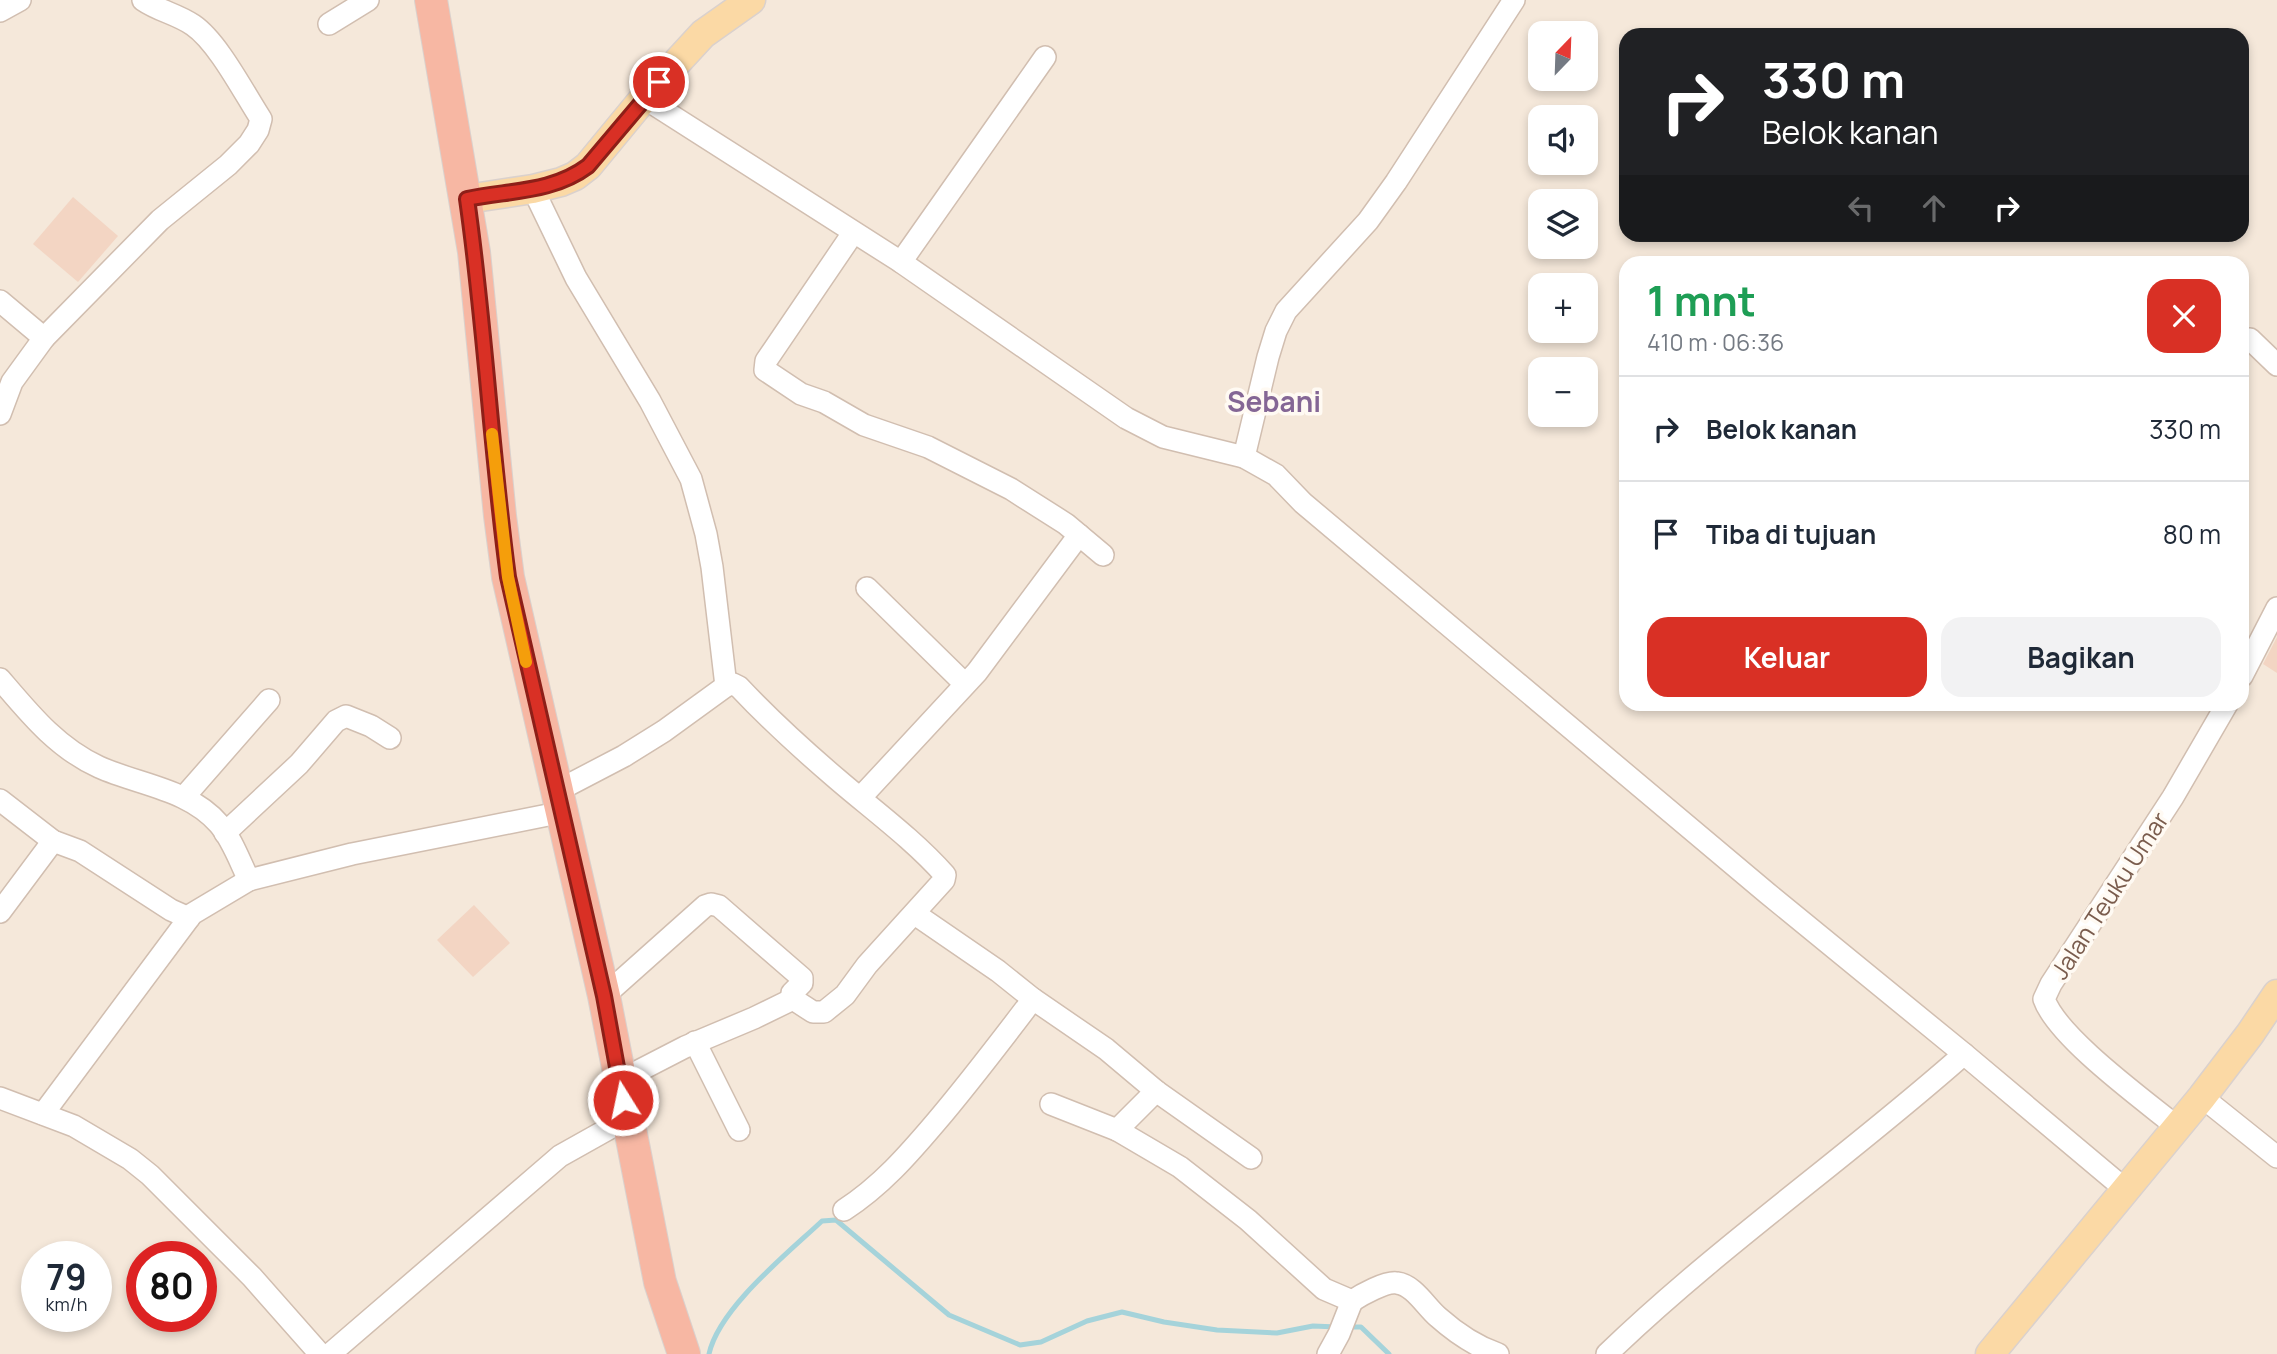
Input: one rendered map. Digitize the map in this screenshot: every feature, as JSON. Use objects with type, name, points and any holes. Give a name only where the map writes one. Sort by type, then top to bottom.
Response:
[{"type":"highway","points":[[431,0],[467,199],[508,577],[604,996],[660,1282],[684,1354]]},
{"type":"main road","points":[[467,199],[561,182],[588,166],[644,97],[703,34],[751,0]]},
{"type":"main road","points":[[1990,1354],[2202,1097],[2277,994]]},
{"type":"street","points":[[0,11],[20,0]]},
{"type":"street","points":[[0,414],[12,382],[44,338],[160,220],[249,145],[258,130],[261,119],[224,60],[195,26],[153,7],[144,0]]},
{"type":"street","points":[[328,24],[368,0]]},
{"type":"street","points":[[1244,457],[1268,357],[1286,311],[1368,221],[1514,0]]},
{"type":"street","points":[[901,262],[1045,58]]},
{"type":"street","points":[[644,97],[901,262],[1126,418],[1163,436],[1244,457],[1276,475],[1303,503],[1551,712],[2126,1190]]},
{"type":"street","points":[[533,189],[576,278],[650,401],[691,479],[712,567],[726,686]]},
{"type":"street","points":[[853,233],[766,361],[765,370],[801,394],[824,402],[864,425],[928,447],[1011,489],[1066,524],[1103,555]]},
{"type":"street","points":[[1,306],[44,338]]},
{"type":"street","points":[[2250,339],[2277,365]]},
{"type":"street","points":[[861,797],[965,684],[1021,616],[1079,535]]},
{"type":"street","points":[[867,588],[965,684]]},
{"type":"street","points":[[2249,662],[2277,608]]},
{"type":"street","points":[[0,679],[33,719],[52,737],[83,758],[99,767],[184,797],[202,807],[221,825],[249,880]]},
{"type":"street","points":[[43,1114],[192,914],[249,880],[560,802],[726,686],[733,684],[838,781],[861,797],[945,874],[944,880],[893,935],[845,995],[824,1012],[813,1012],[793,999],[792,993],[802,983],[802,978],[719,906],[711,904],[705,906],[604,996]]},
{"type":"street","points":[[184,797],[269,700]]},
{"type":"street","name":"Jalan Teuku Umar","points":[[2177,1127],[2105,1070],[2047,1009],[2044,999],[2051,984],[2173,797],[2223,711]]},
{"type":"street","points":[[225,833],[299,764],[336,721],[346,716],[371,726],[390,738]]},
{"type":"street","points":[[0,800],[53,841],[80,851],[171,910],[189,918]]},
{"type":"street","points":[[0,912],[53,841]]},
{"type":"street","points":[[915,914],[1106,1049],[1156,1091],[1251,1158]]},
{"type":"street","points":[[619,1081],[695,1042],[793,999]]},
{"type":"street","points":[[844,1210],[869,1194],[912,1151],[975,1076],[1033,999]]},
{"type":"street","points":[[695,1042],[739,1130]]},
{"type":"street","points":[[1607,1354],[1708,1265],[1964,1054]]},
{"type":"street","points":[[1117,1130],[1156,1091]]},
{"type":"street","points":[[2202,1097],[2277,1157]]},
{"type":"street","points":[[0,1098],[74,1126],[131,1159],[252,1277],[320,1354]]},
{"type":"street","points":[[1051,1104],[1117,1130],[1180,1167],[1248,1220],[1324,1289],[1350,1307]]},
{"type":"street","points":[[330,1354],[560,1156],[626,1119]]},
{"type":"street","points":[[1328,1354],[1350,1307],[1361,1295],[1397,1283],[1414,1293],[1437,1316],[1475,1345],[1498,1354]]},
{"type":"shaded area","points":[[0,0],[2277,0],[2277,1354],[0,1354]]},
{"type":"building","points":[[73,197],[118,236],[78,282],[33,244]]},
{"type":"building","points":[[2277,637],[2277,673],[2263,664]]},
{"type":"building","points":[[474,905],[510,943],[473,977],[437,940]]},
{"type":"waterway","points":[[709,1354],[715,1336],[726,1318],[756,1282],[822,1221],[836,1220],[949,1315],[1020,1345],[1041,1342],[1087,1321],[1122,1312],[1217,1330],[1277,1333],[1313,1326],[1337,1327]]},
{"type":"waterway","points":[[1347,1327],[1361,1327],[1389,1354]]},
{"type":"slow traffic","points":[[492,434],[508,577],[526,662]]},
{"type":"district","name":"Sebani","points":[[1274,401]]},
{"type":"route","points":[[623,1100],[604,996],[508,577],[467,199],[533,189],[575,176],[588,166],[659,82]]}]
